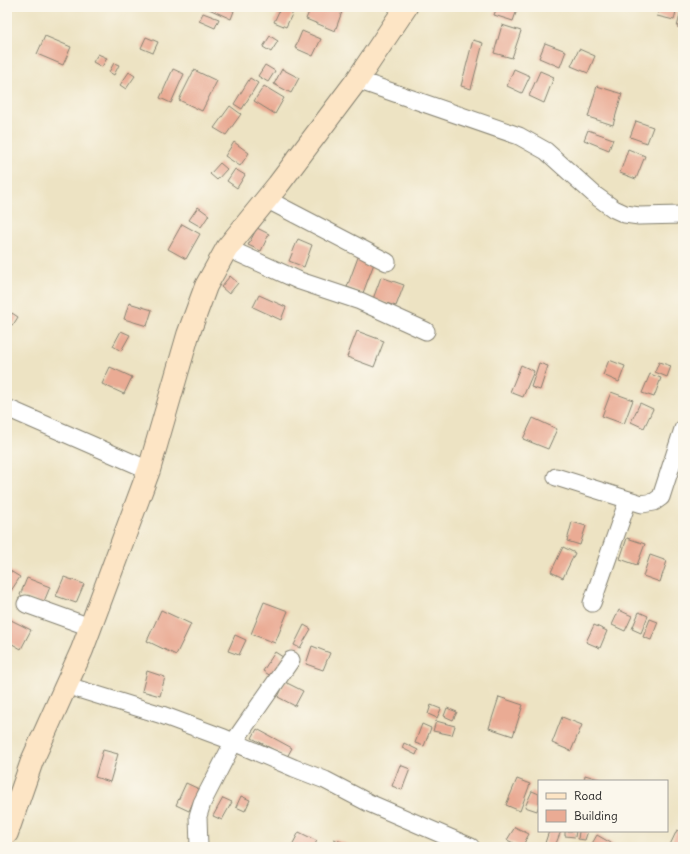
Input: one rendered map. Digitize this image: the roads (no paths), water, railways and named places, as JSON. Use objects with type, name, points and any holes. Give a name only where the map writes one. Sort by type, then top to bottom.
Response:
[{"type":"main road","points":[[9,823],[32,761],[82,650],[149,470],[188,335],[206,286],[227,248],[266,200],[357,80],[406,7]]},
{"type":"street","points":[[357,80],[519,136],[546,151],[596,196],[614,209],[625,214],[639,216],[683,215]]},
{"type":"street","points":[[266,200],[387,262]]},
{"type":"street","points":[[227,248],[300,280],[360,301],[426,331]]},
{"type":"street","points":[[7,408],[149,470]]},
{"type":"street","points":[[556,477],[642,504],[654,502],[661,498],[683,429]]},
{"type":"street","points":[[592,603],[628,500]]},
{"type":"street","points":[[26,604],[90,627]]},
{"type":"street","points":[[199,847],[198,816],[202,803],[233,743],[291,660]]},
{"type":"street","points":[[65,685],[162,715],[224,738],[325,780],[369,804],[471,847]]}]
